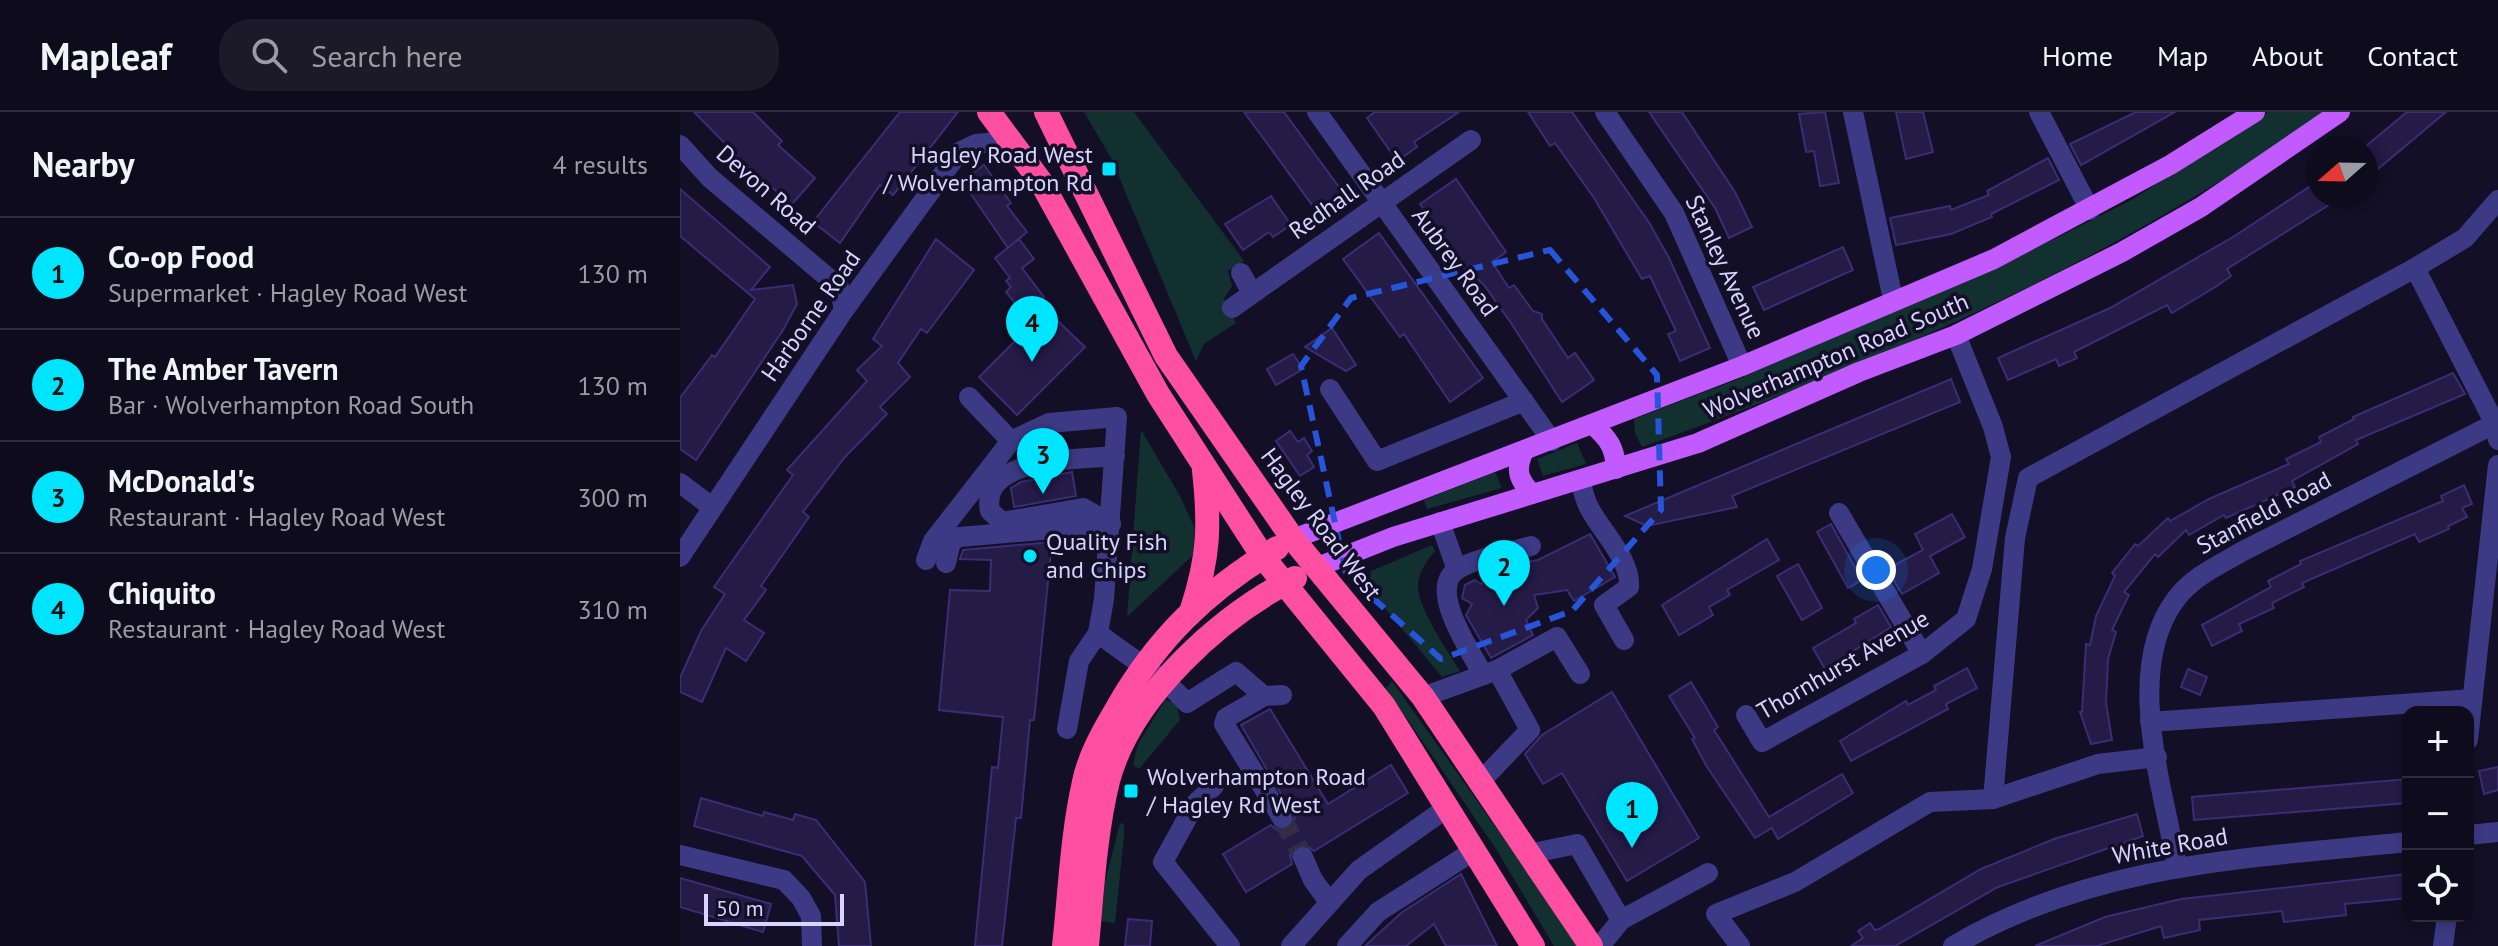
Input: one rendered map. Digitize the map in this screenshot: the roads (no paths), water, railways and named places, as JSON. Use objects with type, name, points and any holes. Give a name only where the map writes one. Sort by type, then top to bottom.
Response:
[{"type":"highway","points":[[989,112],[1041,182],[1158,394],[1263,557],[1384,706],[1533,946]]},
{"type":"highway","name":"Hagley Road West","points":[[1046,112],[1166,356],[1293,539],[1423,697],[1591,946]]},
{"type":"highway","points":[[1192,609],[1206,565],[1209,537],[1203,463]]},
{"type":"highway","points":[[1064,946],[1084,781],[1108,723],[1140,667],[1192,609],[1293,539]]},
{"type":"highway","points":[[1087,946],[1108,780],[1127,738],[1187,656],[1226,622],[1284,584],[1315,568]]},
{"type":"main road","name":"Wolverhampton Road South","points":[[1293,539],[1523,453],[1742,366],[1893,299],[1994,259],[2090,210],[2255,112]]},
{"type":"main road","name":"Wolverhampton Road South","points":[[1315,568],[1440,522],[1698,443],[1859,372],[1956,335],[2122,252],[2201,207],[2340,112]]},
{"type":"main road","points":[[1593,425],[1609,439],[1616,469]]},
{"type":"main road","points":[[1523,453],[1517,466],[1521,482],[1532,494]]},
{"type":"street","name":"Aubrey Road","points":[[1317,112],[1552,441]]},
{"type":"street","name":"Stanley Avenue","points":[[1605,112],[1674,213],[1742,366]]},
{"type":"street","points":[[1853,112],[1893,299]]},
{"type":"street","points":[[2039,112],[2090,210]]},
{"type":"street","name":"Redhall Road","points":[[1232,308],[1471,140]]},
{"type":"street","name":"Harborne Road","points":[[680,557],[844,310],[959,152],[976,144],[1010,141]]},
{"type":"street","name":"Devon Road","points":[[680,145],[710,178],[839,287],[844,310]]},
{"type":"street","points":[[1993,799],[2015,538],[2028,478],[2415,268],[2465,238],[2498,200]]},
{"type":"street","points":[[2415,268],[2497,428]]},
{"type":"street","points":[[1241,273],[1252,293]]},
{"type":"street","name":"Thornhurst Avenue","points":[[1746,715],[1762,742],[1922,654],[1966,619],[1982,569],[2001,457],[1993,427],[1956,335]]},
{"type":"street","points":[[1330,389],[1377,461],[1524,401]]},
{"type":"street","points":[[969,397],[1011,441]]},
{"type":"street","points":[[1067,729],[1079,661],[1098,633],[1111,524],[1117,417],[1049,423],[1011,441],[933,541],[936,562],[951,542],[959,537],[1111,524]]},
{"type":"street","name":"Stanfield Road","points":[[2177,866],[2150,722],[2150,669],[2154,643],[2175,600],[2190,584],[2245,550],[2497,428]]},
{"type":"street","points":[[1111,524],[1083,508],[1002,522],[990,511],[988,498],[995,482],[1014,469],[1115,456]]},
{"type":"street","points":[[2471,706],[2498,465]]},
{"type":"street","points":[[1580,480],[1589,508],[1614,545],[1629,580],[1629,587],[1604,605],[1624,640]]},
{"type":"street","points":[[680,483],[712,507]]},
{"type":"street","points":[[1839,513],[1922,654]]},
{"type":"street","points":[[1440,522],[1457,570]]},
{"type":"street","points":[[1479,783],[1530,730],[1490,673],[1444,593],[1447,581],[1457,570],[1531,546]]},
{"type":"street","points":[[1098,633],[1140,667],[1167,680],[1187,703],[1236,672],[1273,696],[1226,718],[1224,724],[1282,818]]},
{"type":"street","points":[[1423,697],[1490,673],[1557,637],[1580,674]]},
{"type":"street","points":[[2150,722],[2472,699]]},
{"type":"street","points":[[1740,946],[1716,914],[1795,882],[1930,802],[1993,799],[2098,764],[2157,757]]},
{"type":"street","points":[[1214,786],[1195,804],[1163,862],[1230,946]]},
{"type":"street","points":[[1291,946],[1359,870],[1448,807]]},
{"type":"street","points":[[2474,834],[2498,832]]},
{"type":"street","name":"White Road","points":[[1953,946],[2065,893],[2177,866],[2402,843]]},
{"type":"street","points":[[1528,854],[1577,844],[1621,920]]},
{"type":"street","points":[[1347,946],[1378,912],[1475,850]]},
{"type":"street","points":[[680,855],[784,880],[801,898],[811,916],[812,946]]},
{"type":"street","points":[[1303,857],[1313,880],[1329,902]]},
{"type":"street","points":[[1600,946],[1621,920],[1708,873]]},
{"type":"street","points":[[2443,946],[2446,922]]},
{"type":"tunnel","points":[[1282,818],[1303,857]]},
{"type":"place","name":"Hagley Road West / Wolverhampton Rd","points":[[1109,169]]},
{"type":"place","name":"Chiquito","points":[[1032,362]]},
{"type":"place","name":"McDonald's","points":[[1043,494]]},
{"type":"place","name":"Quality Fish and Chips","points":[[1030,556]]},
{"type":"place","name":"The Amber Tavern","points":[[1504,606]]},
{"type":"place","name":"Wolverhampton Road / Hagley Rd West","points":[[1131,791]]},
{"type":"place","name":"Co-op Food","points":[[1632,848]]}]
